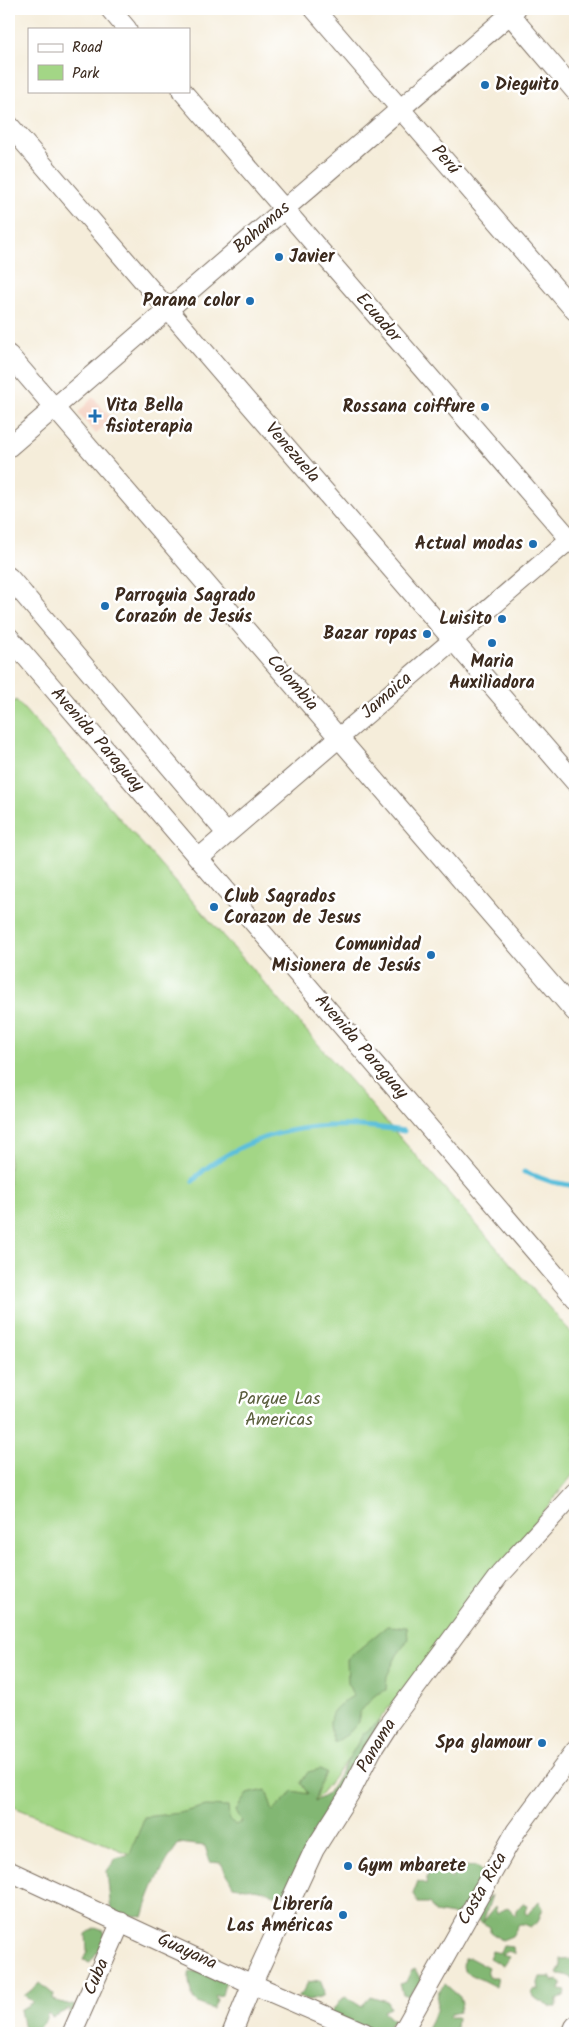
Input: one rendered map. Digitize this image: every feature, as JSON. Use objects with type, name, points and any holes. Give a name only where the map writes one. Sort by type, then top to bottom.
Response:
[{"type":"street","points":[[110,9],[126,28]]},
{"type":"street","name":"Perú","points":[[314,9],[575,310]]},
{"type":"street","points":[[510,11],[575,91]]},
{"type":"street","name":"Bahamas","points":[[9,447],[401,108],[510,11]]},
{"type":"street","name":"Ecuador","points":[[183,92],[574,539]]},
{"type":"street","name":"Venezuela","points":[[9,125],[575,782]]},
{"type":"street","name":"Colombia","points":[[9,355],[575,1012]]},
{"type":"street","name":"Jamaica","points":[[199,858],[574,539]]},
{"type":"street","points":[[9,577],[227,834]]},
{"type":"street","name":"Avenida Paraguay","points":[[9,637],[575,1298]]},
{"type":"street","name":"Panama","points":[[232,2033],[252,1984],[314,1850],[350,1793],[376,1744],[500,1574],[575,1492]]},
{"type":"street","name":"Costa Rica","points":[[402,2033],[516,1831],[575,1751]]},
{"type":"street","name":"Guayana","points":[[9,1871],[252,1984],[365,2033]]},
{"type":"street","name":"Cuba","points":[[72,2033],[121,1922]]},
{"type":"street","points":[[572,2033],[575,2026]]},
{"type":"shaded area","name":"Vita Bella fisioterapia","points":[[93,397],[112,419],[96,434],[78,413]]},
{"type":"green space","name":"Parque Las Americas","points":[[16,700],[575,1337],[575,1472],[300,1820],[130,1854],[9,1805],[9,707]]},
{"type":"green space","points":[[387,1626],[407,1627],[408,1640],[397,1655],[387,1676],[386,1690],[374,1696],[360,1712],[359,1722],[348,1734],[334,1743],[330,1720],[334,1710],[353,1696],[348,1683],[347,1659]]},
{"type":"green space","points":[[380,1721],[290,1895],[279,1898],[266,1891],[233,1886],[221,1863],[210,1862],[205,1846],[179,1843],[167,1860],[158,1878],[143,1917],[111,1912],[107,1871],[116,1858],[130,1854],[144,1817],[180,1813],[206,1806],[228,1807],[229,1818],[235,1825],[242,1822],[236,1810],[247,1794],[266,1790],[273,1812],[293,1791],[308,1794],[301,1783],[308,1772],[320,1769],[326,1772],[316,1794],[315,1801],[328,1794],[363,1734]]},
{"type":"green space","points":[[434,1863],[453,1879],[451,1864],[476,1866],[482,1872],[481,1905],[492,1895],[483,1922],[495,1907],[497,1914],[508,1907],[516,1916],[517,1910],[523,1903],[527,1905],[525,1912],[527,1915],[539,1901],[543,1908],[538,1922],[531,1927],[519,1924],[512,1936],[502,1940],[490,1932],[490,1927],[475,1919],[435,1912],[429,1903],[418,1903],[413,1894],[418,1881],[426,1884],[429,1866]]},
{"type":"green space","points":[[95,1928],[104,1931],[106,1940],[90,1962],[83,1960],[87,1952],[86,1934]]},
{"type":"green space","points":[[503,1946],[513,1947],[514,1955],[509,1951],[501,1955],[509,1957],[503,1966],[489,1958],[492,1951],[500,1953]]},
{"type":"green space","points":[[470,1958],[489,1968],[488,1977],[498,1977],[496,1987],[466,1972],[463,1967],[464,1959]]},
{"type":"green space","points":[[575,1958],[575,1982],[568,1976],[557,1974],[561,1966],[561,1959]]},
{"type":"green space","points":[[415,1969],[423,1984],[415,1988],[409,1996],[403,1994],[400,1984],[406,1982],[411,1971]]},
{"type":"green space","points":[[190,1971],[221,1974],[226,1980],[222,1995],[215,1996],[217,2000],[213,2009],[201,2004],[193,1997],[189,1982]]},
{"type":"green space","points":[[540,1977],[550,1977],[553,1981],[559,1980],[562,1984],[560,1990],[566,1991],[565,1995],[557,2000],[557,2007],[550,2007],[533,1997],[532,1993],[535,1989],[539,1990],[538,1983]]},
{"type":"green space","points":[[320,1980],[324,1990],[323,1996],[309,2000],[298,1997],[308,1982]]},
{"type":"green space","points":[[40,1983],[54,1995],[53,2000],[75,2006],[67,2033],[61,2029],[70,2016],[70,2009],[52,2017],[48,2013],[44,2023],[34,2033],[25,2033],[20,2010],[33,2002],[24,1996]]},
{"type":"green space","points":[[445,1984],[460,1997],[462,2004],[459,2012],[448,2017],[457,2017],[456,2028],[453,2032],[455,2033],[425,2032],[436,2011],[438,1992]]},
{"type":"green space","points":[[370,1996],[387,2001],[390,2008],[383,2011],[394,2021],[387,2027],[385,2033],[357,2033],[331,2013],[341,1999],[346,1997],[362,2007]]},
{"type":"waterway","points":[[193,1181],[209,1166],[241,1147],[263,1138],[286,1132],[333,1126],[357,1126],[404,1131]]},
{"type":"waterway","points":[[524,1172],[552,1182],[575,1186]]},
{"type":"place","name":"Dieguito","points":[[485,85]]},
{"type":"place","name":"Javier","points":[[279,257]]},
{"type":"place","name":"Parana color","points":[[250,301]]},
{"type":"place","name":"Rossana coiffure","points":[[485,407]]},
{"type":"place","name":"Vita Bella fisioterapia","points":[[95,416]]},
{"type":"place","name":"Actual modas","points":[[533,544]]},
{"type":"place","name":"Parroquia Sagrado Corazón de Jesús","points":[[105,606]]},
{"type":"place","name":"Luisito","points":[[502,619]]},
{"type":"place","name":"Bazar ropas","points":[[427,634]]},
{"type":"place","name":"Maria Auxiliadora","points":[[492,643]]},
{"type":"place","name":"Club Sagrados Corazon de Jesus","points":[[214,907]]},
{"type":"place","name":"Comunidad Misionera de Jesús","points":[[431,955]]},
{"type":"place","name":"Spa glamour","points":[[542,1743]]},
{"type":"place","name":"Gym mbarete","points":[[348,1866]]},
{"type":"place","name":"Librería Las Américas","points":[[343,1915]]}]
